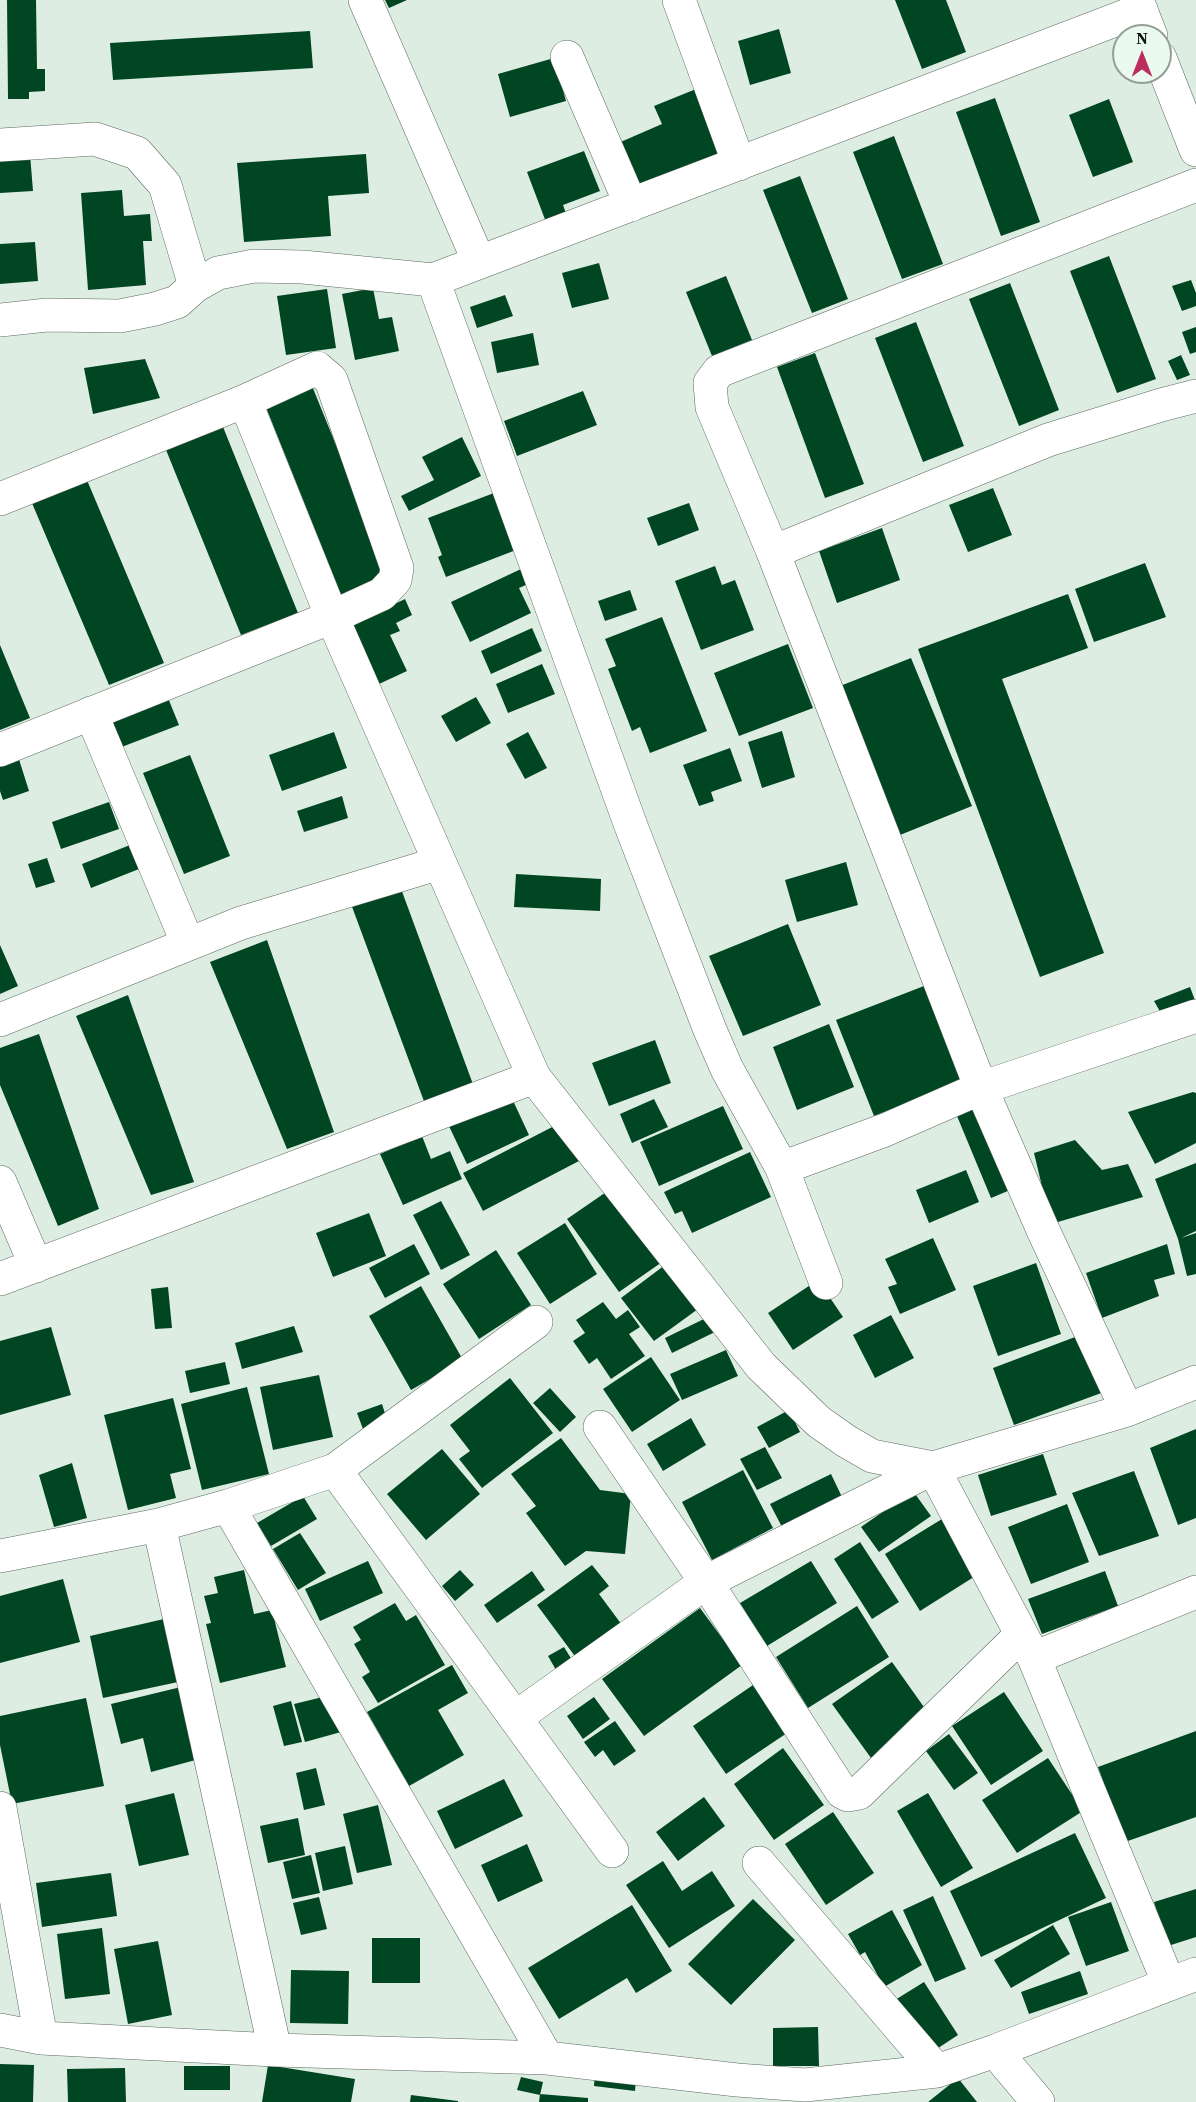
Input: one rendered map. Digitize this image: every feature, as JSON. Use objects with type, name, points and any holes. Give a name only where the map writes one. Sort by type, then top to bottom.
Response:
[{"type":"street","points":[[365,0],[479,262]]},
{"type":"street","points":[[679,0],[739,164]]},
{"type":"street","points":[[0,320],[47,315],[120,316],[155,309],[177,302],[195,286],[218,273],[254,266],[303,267],[433,280],[1143,15]]},
{"type":"street","points":[[567,57],[631,205]]},
{"type":"street","points":[[1170,84],[1196,150]]},
{"type":"street","points":[[0,145],[95,139],[137,153],[165,185],[195,286]]},
{"type":"street","points":[[1127,1410],[1043,1230],[981,1088],[773,552],[712,406],[710,382],[719,370],[1196,185]]},
{"type":"street","points":[[433,280],[627,815],[710,1030],[727,1069],[782,1168],[826,1283]]},
{"type":"street","points":[[0,499],[245,400],[317,368],[331,380],[398,568],[395,580],[382,594],[332,617],[0,750]]},
{"type":"street","points":[[773,552],[1048,440],[1196,396]]},
{"type":"street","points":[[245,400],[332,617],[534,1077],[761,1365],[819,1422],[872,1456],[933,1468]]},
{"type":"street","points":[[91,713],[188,944]]},
{"type":"street","points":[[0,1020],[241,923],[440,863]]},
{"type":"street","points":[[782,1168],[885,1130],[981,1088],[1196,1016]]},
{"type":"street","points":[[0,1279],[534,1077]]},
{"type":"street","points":[[0,1182],[36,1266]]},
{"type":"street","points":[[0,1556],[159,1525],[228,1506],[335,1470],[536,1322]]},
{"type":"street","points":[[515,1718],[706,1582],[933,1468],[1127,1410],[1196,1382]]},
{"type":"street","points":[[600,1427],[706,1582],[842,1792],[848,1795],[859,1793],[1027,1646],[1196,1593]]},
{"type":"street","points":[[0,2030],[41,2038],[275,2050],[547,2058],[795,2085],[937,2071],[1182,1979],[1027,1646],[933,1468]]},
{"type":"street","points":[[335,1470],[612,1851]]},
{"type":"street","points":[[228,1506],[547,2058]]},
{"type":"street","points":[[159,1525],[275,2050]]},
{"type":"street","points":[[0,1808],[41,2038]]},
{"type":"street","points":[[759,1863],[937,2071]]},
{"type":"street","points":[[995,2051],[1038,2102]]},
{"type":"building","points":[[7,0],[36,0],[37,69],[45,69],[45,91],[29,92],[29,99],[8,99]]},
{"type":"building","points":[[385,0],[407,0],[389,8]]},
{"type":"building","points":[[895,0],[946,0],[966,52],[922,69]]},
{"type":"building","points":[[779,29],[791,73],[750,85],[738,41]]},
{"type":"building","points":[[310,31],[313,68],[113,80],[110,43]]},
{"type":"building","points":[[554,58],[566,101],[510,117],[498,74]]},
{"type":"building","points":[[701,87],[728,154],[636,192],[616,144],[662,124],[654,106]]},
{"type":"building","points":[[995,98],[1040,222],[1001,236],[956,112]]},
{"type":"building","points":[[1109,99],[1133,162],[1093,177],[1069,115]]},
{"type":"building","points":[[894,136],[943,264],[902,279],[853,152]]},
{"type":"building","points":[[584,151],[600,191],[563,205],[569,222],[549,230],[527,172]]},
{"type":"building","points":[[30,154],[33,191],[0,193],[0,156]]},
{"type":"building","points":[[366,154],[369,193],[328,196],[331,236],[244,242],[237,163]]},
{"type":"building","points":[[800,176],[848,299],[812,313],[763,190]]},
{"type":"building","points":[[122,190],[124,216],[150,214],[152,241],[143,241],[146,285],[88,290],[81,193]]},
{"type":"building","points":[[35,242],[38,281],[0,284],[0,244]]},
{"type":"building","points":[[1109,256],[1156,379],[1117,393],[1070,271]]},
{"type":"building","points":[[599,263],[609,299],[572,308],[562,273]]},
{"type":"building","points":[[726,276],[752,340],[712,356],[686,292]]},
{"type":"building","points":[[1191,280],[1196,293],[1196,306],[1182,311],[1172,286]]},
{"type":"building","points":[[1010,283],[1059,410],[1019,426],[969,299]]},
{"type":"building","points":[[373,288],[379,319],[392,317],[399,351],[355,360],[342,294]]},
{"type":"building","points":[[327,289],[336,348],[286,355],[277,296]]},
{"type":"building","points":[[505,295],[513,316],[477,328],[470,307]]},
{"type":"building","points":[[916,322],[964,446],[923,462],[875,338]]},
{"type":"building","points":[[1196,327],[1196,352],[1190,354],[1182,332]]},
{"type":"building","points":[[533,333],[539,365],[497,373],[491,342]]},
{"type":"building","points":[[815,353],[864,484],[825,498],[777,367]]},
{"type":"building","points":[[1181,355],[1190,375],[1177,380],[1168,361]]},
{"type":"building","points":[[145,359],[160,398],[93,414],[84,368]]},
{"type":"building","points":[[310,381],[390,578],[342,597],[263,400]]},
{"type":"building","points":[[583,391],[597,425],[517,456],[504,421]]},
{"type":"building","points":[[219,417],[298,613],[241,635],[162,440]]},
{"type":"building","points":[[462,437],[481,476],[409,511],[401,496],[434,480],[422,457]]},
{"type":"building","points":[[84,473],[164,663],[109,685],[29,496]]},
{"type":"building","points":[[993,488],[1012,535],[968,552],[949,505]]},
{"type":"building","points":[[494,493],[516,550],[446,577],[438,557],[442,555],[428,518]]},
{"type":"building","points":[[689,503],[699,530],[658,546],[647,518]]},
{"type":"building","points":[[882,528],[900,580],[837,603],[819,551]]},
{"type":"building","points":[[1145,563],[1166,617],[1094,642],[1075,589]]},
{"type":"building","points":[[715,566],[722,585],[735,580],[754,630],[701,650],[675,581]]},
{"type":"building","points":[[521,569],[528,584],[519,588],[531,613],[470,642],[451,602]]},
{"type":"building","points":[[630,590],[637,610],[605,621],[598,601]]},
{"type":"building","points":[[1068,594],[1088,648],[1002,679],[1104,953],[1040,977],[918,649]]},
{"type":"building","points":[[405,599],[412,615],[396,623],[400,631],[390,635],[407,671],[379,684],[351,625]]},
{"type":"building","points":[[662,617],[707,731],[650,753],[640,727],[632,731],[608,669],[616,666],[605,639]]},
{"type":"building","points":[[532,628],[542,651],[491,674],[481,651]]},
{"type":"building","points":[[788,644],[813,708],[739,736],[714,673]]},
{"type":"building","points":[[0,645],[30,718],[0,730]]},
{"type":"building","points":[[911,658],[972,806],[895,837],[835,688]]},
{"type":"building","points":[[542,664],[555,694],[508,713],[496,684]]},
{"type":"building","points":[[166,693],[179,725],[119,748],[106,716]]},
{"type":"building","points":[[476,697],[491,723],[456,742],[441,716]]},
{"type":"building","points":[[782,731],[795,777],[762,788],[748,742]]},
{"type":"building","points":[[334,732],[347,768],[282,791],[269,755]]},
{"type":"building","points":[[528,732],[547,768],[525,779],[506,744]]},
{"type":"building","points":[[730,748],[742,781],[711,792],[714,801],[699,806],[683,765]]},
{"type":"building","points":[[17,753],[29,791],[3,800],[0,791],[0,758]]},
{"type":"building","points":[[190,755],[230,856],[184,874],[143,773]]},
{"type":"building","points":[[342,796],[348,818],[304,832],[297,811]]},
{"type":"building","points":[[109,802],[119,829],[61,849],[52,822]]},
{"type":"building","points":[[130,845],[139,869],[91,888],[82,864]]},
{"type":"building","points":[[47,858],[55,882],[36,888],[28,864]]},
{"type":"building","points":[[846,862],[858,905],[797,922],[785,880]]},
{"type":"building","points":[[516,874],[601,879],[600,911],[514,907]]},
{"type":"building","points":[[400,886],[474,1087],[425,1104],[351,904]]},
{"type":"building","points":[[788,924],[821,1005],[743,1036],[709,956]]},
{"type":"building","points":[[267,940],[334,1132],[287,1149],[210,962]]},
{"type":"building","points":[[0,945],[18,986],[0,994]]},
{"type":"building","points":[[924,986],[962,1081],[874,1116],[836,1020]]},
{"type":"building","points":[[1190,987],[1196,1003],[1162,1015],[1154,1001]]},
{"type":"building","points":[[128,995],[194,1182],[151,1195],[76,1016]]},
{"type":"building","points":[[829,1024],[854,1087],[797,1110],[773,1047]]},
{"type":"building","points":[[39,1034],[99,1209],[58,1226],[0,1085],[0,1048]]},
{"type":"building","points":[[655,1040],[671,1083],[609,1106],[592,1063]]},
{"type":"building","points":[[509,1092],[529,1135],[467,1164],[447,1122]]},
{"type":"building","points":[[1196,1093],[1196,1143],[1155,1164],[1128,1112]]},
{"type":"building","points":[[654,1099],[668,1127],[632,1143],[620,1114]]},
{"type":"building","points":[[723,1106],[743,1149],[659,1186],[640,1142]]},
{"type":"building","points":[[982,1106],[1015,1188],[991,1198],[957,1116]]},
{"type":"building","points":[[560,1123],[579,1161],[483,1211],[463,1173]]},
{"type":"building","points":[[422,1136],[431,1159],[450,1151],[462,1179],[403,1205],[380,1154]]},
{"type":"building","points":[[1075,1140],[1102,1170],[1128,1164],[1143,1197],[1051,1224],[1034,1153]]},
{"type":"building","points":[[750,1152],[771,1197],[692,1233],[682,1211],[675,1214],[664,1192]]},
{"type":"building","points":[[1196,1163],[1196,1231],[1181,1238],[1196,1233],[1196,1274],[1187,1276],[1178,1239],[1155,1179]]},
{"type":"building","points":[[966,1170],[979,1202],[929,1223],[916,1190]]},
{"type":"building","points":[[612,1188],[665,1260],[619,1292],[567,1219]]},
{"type":"building","points":[[441,1201],[470,1255],[441,1270],[413,1215]]},
{"type":"building","points":[[369,1213],[386,1256],[333,1277],[316,1233]]},
{"type":"building","points":[[565,1223],[597,1274],[550,1304],[517,1253]]},
{"type":"building","points":[[933,1238],[956,1290],[900,1314],[888,1287],[897,1284],[885,1259]]},
{"type":"building","points":[[414,1244],[430,1274],[385,1298],[369,1268]]},
{"type":"building","points":[[1167,1244],[1175,1274],[1154,1280],[1159,1296],[1102,1318],[1086,1273]]},
{"type":"building","points":[[496,1250],[531,1305],[479,1339],[443,1284]]},
{"type":"building","points":[[1036,1263],[1061,1334],[998,1356],[973,1286]]},
{"type":"building","points":[[665,1265],[698,1309],[654,1341],[621,1298]]},
{"type":"building","points":[[818,1280],[843,1317],[793,1350],[768,1313]]},
{"type":"building","points":[[421,1286],[463,1360],[411,1390],[369,1316]]},
{"type":"building","points":[[168,1287],[172,1328],[155,1329],[151,1289]]},
{"type":"building","points":[[603,1302],[616,1319],[628,1310],[640,1327],[629,1334],[645,1356],[611,1379],[597,1358],[589,1364],[573,1341],[585,1333],[576,1320]]},
{"type":"building","points":[[891,1315],[914,1358],[875,1378],[853,1335]]},
{"type":"building","points":[[708,1317],[715,1332],[672,1353],[665,1338]]},
{"type":"building","points":[[294,1326],[303,1352],[242,1369],[235,1343]]},
{"type":"building","points":[[51,1327],[71,1395],[0,1415],[0,1341]]},
{"type":"building","points":[[1083,1334],[1104,1392],[1014,1425],[993,1368]]},
{"type":"building","points":[[726,1350],[738,1376],[682,1400],[670,1374]]},
{"type":"building","points":[[651,1357],[680,1400],[632,1432],[603,1389]]},
{"type":"building","points":[[225,1362],[230,1384],[190,1393],[185,1371]]},
{"type":"building","points":[[319,1375],[333,1437],[273,1450],[260,1387]]},
{"type":"building","points":[[510,1378],[553,1433],[482,1488],[459,1459],[470,1451],[450,1425]]},
{"type":"building","points":[[247,1387],[269,1474],[202,1490],[181,1404]]},
{"type":"building","points":[[550,1388],[576,1417],[560,1432],[533,1403]]},
{"type":"building","points":[[173,1398],[191,1469],[170,1474],[176,1498],[128,1510],[104,1415]]},
{"type":"building","points":[[382,1404],[390,1429],[366,1437],[357,1413]]},
{"type":"building","points":[[789,1410],[800,1432],[769,1448],[757,1427]]},
{"type":"building","points":[[691,1418],[706,1445],[663,1471],[647,1444]]},
{"type":"building","points":[[1196,1429],[1196,1518],[1178,1525],[1150,1448]]},
{"type":"building","points":[[561,1438],[600,1490],[631,1494],[625,1554],[586,1551],[565,1566],[526,1513],[536,1506],[511,1474]]},
{"type":"building","points":[[765,1447],[782,1478],[757,1490],[740,1459]]},
{"type":"building","points":[[442,1449],[480,1494],[426,1540],[387,1494]]},
{"type":"building","points":[[1043,1454],[1057,1495],[991,1516],[978,1475]]},
{"type":"building","points":[[72,1463],[87,1518],[54,1527],[39,1475]]},
{"type":"building","points":[[743,1470],[773,1528],[712,1560],[682,1502]]},
{"type":"building","points":[[1134,1471],[1159,1536],[1099,1556],[1072,1493]]},
{"type":"building","points":[[831,1474],[842,1497],[782,1527],[770,1504]]},
{"type":"building","points":[[913,1491],[931,1516],[879,1552],[861,1527]]},
{"type":"building","points":[[303,1496],[317,1519],[271,1546],[257,1523]]},
{"type":"building","points":[[1067,1504],[1089,1562],[1031,1584],[1008,1527]]},
{"type":"building","points":[[942,1519],[977,1575],[920,1611],[885,1554]]},
{"type":"building","points":[[300,1533],[326,1573],[298,1590],[273,1549]]},
{"type":"building","points":[[860,1542],[899,1602],[872,1619],[834,1559]]},
{"type":"building","points":[[368,1561],[383,1593],[320,1621],[305,1589]]},
{"type":"building","points":[[811,1561],[837,1603],[767,1646],[740,1603]]},
{"type":"building","points":[[592,1565],[609,1586],[599,1594],[622,1625],[577,1659],[537,1605]]},
{"type":"building","points":[[244,1570],[254,1614],[272,1610],[286,1667],[220,1683],[206,1624],[211,1623],[204,1596],[218,1593],[214,1577]]},
{"type":"building","points":[[460,1570],[474,1585],[455,1601],[442,1586]]},
{"type":"building","points":[[532,1571],[545,1590],[497,1623],[484,1605]]},
{"type":"building","points":[[1105,1571],[1118,1606],[1042,1634],[1028,1599]]},
{"type":"building","points":[[63,1579],[80,1642],[0,1663],[0,1596]]},
{"type":"building","points":[[395,1603],[406,1621],[416,1615],[445,1665],[378,1703],[362,1677],[370,1672],[354,1644],[361,1640],[353,1627]]},
{"type":"building","points":[[857,1606],[889,1657],[808,1708],[776,1657]]},
{"type":"building","points":[[700,1608],[742,1665],[644,1736],[602,1679]]},
{"type":"building","points":[[164,1619],[178,1682],[103,1698],[90,1636]]},
{"type":"building","points":[[564,1647],[572,1660],[556,1670],[548,1656]]},
{"type":"building","points":[[892,1662],[931,1717],[871,1758],[832,1704]]},
{"type":"building","points":[[452,1665],[468,1693],[438,1710],[464,1755],[409,1786],[367,1712]]},
{"type":"building","points":[[756,1683],[790,1731],[726,1774],[693,1726]]},
{"type":"building","points":[[185,1686],[203,1758],[151,1772],[143,1738],[121,1744],[111,1704]]},
{"type":"building","points":[[1004,1692],[1043,1751],[991,1785],[952,1726]]},
{"type":"building","points":[[331,1695],[341,1732],[305,1742],[294,1704]]},
{"type":"building","points":[[594,1697],[610,1719],[583,1739],[567,1716]]},
{"type":"building","points":[[86,1698],[104,1786],[12,1804],[0,1745],[0,1716]]},
{"type":"building","points":[[291,1701],[302,1742],[284,1746],[273,1706]]},
{"type":"building","points":[[615,1721],[636,1751],[614,1766],[603,1750],[595,1757],[584,1742]]},
{"type":"building","points":[[1196,1731],[1196,1817],[1125,1842],[1098,1767]]},
{"type":"building","points":[[949,1734],[978,1773],[954,1790],[926,1751]]},
{"type":"building","points":[[783,1748],[824,1805],[774,1840],[734,1784]]},
{"type":"building","points":[[1048,1758],[1083,1811],[1017,1853],[982,1800]]},
{"type":"building","points":[[316,1768],[325,1805],[304,1810],[296,1773]]},
{"type":"building","points":[[504,1779],[523,1816],[455,1849],[437,1811]]},
{"type":"building","points":[[174,1793],[189,1855],[139,1866],[125,1805]]},
{"type":"building","points":[[928,1793],[973,1868],[941,1887],[897,1811]]},
{"type":"building","points":[[704,1797],[725,1826],[678,1861],[656,1832]]},
{"type":"building","points":[[378,1805],[392,1865],[357,1873],[343,1814]]},
{"type":"building","points":[[833,1812],[874,1873],[826,1905],[785,1844]]},
{"type":"building","points":[[298,1818],[305,1855],[268,1863],[260,1826]]},
{"type":"building","points":[[1075,1833],[1106,1898],[981,1957],[950,1891]]},
{"type":"building","points":[[527,1844],[543,1881],[498,1902],[481,1865]]},
{"type":"building","points":[[345,1846],[353,1884],[323,1891],[315,1853]]},
{"type":"building","points":[[311,1855],[320,1893],[292,1899],[283,1862]]},
{"type":"building","points":[[663,1861],[682,1891],[712,1871],[735,1906],[669,1948],[626,1885]]},
{"type":"building","points":[[111,1873],[117,1916],[42,1927],[36,1883]]},
{"type":"building","points":[[1196,1889],[1196,1937],[1168,1946],[1154,1902]]},
{"type":"building","points":[[933,1896],[966,1969],[935,1982],[903,1910]]},
{"type":"building","points":[[319,1897],[327,1929],[301,1935],[293,1903]]},
{"type":"building","points":[[753,1899],[795,1940],[731,2005],[688,1964]]},
{"type":"building","points":[[1111,1902],[1129,1951],[1086,1966],[1068,1917]]},
{"type":"building","points":[[632,1905],[672,1971],[636,1993],[627,1978],[559,2019],[528,1968]]},
{"type":"building","points":[[892,1910],[922,1965],[884,1987],[865,1952],[860,1955],[848,1934]]},
{"type":"building","points":[[1053,1925],[1070,1954],[1011,1988],[994,1960]]},
{"type":"building","points":[[102,1928],[110,1994],[65,1999],[57,1934]]},
{"type":"building","points":[[372,1938],[420,1938],[420,1983],[372,1983]]},
{"type":"building","points":[[158,1941],[172,2015],[128,2024],[114,1949]]},
{"type":"building","points":[[291,1970],[349,1971],[348,2024],[290,2023]]},
{"type":"building","points":[[1080,1971],[1088,1994],[1029,2014],[1021,1992]]},
{"type":"building","points":[[924,1982],[958,2035],[929,2054],[895,2000]]},
{"type":"building","points":[[818,2027],[819,2066],[773,2066],[773,2028]]},
{"type":"building","points":[[0,2064],[34,2065],[33,2102],[0,2102]]},
{"type":"building","points":[[268,2065],[355,2079],[351,2102],[262,2102]]},
{"type":"building","points":[[184,2066],[230,2066],[230,2090],[184,2090]]},
{"type":"building","points":[[125,2068],[126,2102],[68,2102],[67,2069]]},
{"type":"building","points":[[595,2073],[636,2078],[635,2091],[594,2086]]},
{"type":"building","points":[[521,2077],[543,2082],[540,2095],[517,2090]]},
{"type":"building","points":[[958,2078],[977,2102],[928,2102]]},
{"type":"building","points":[[540,2094],[588,2098],[588,2102],[539,2102]]},
{"type":"building","points":[[411,2095],[458,2101],[458,2102],[410,2102]]}]
